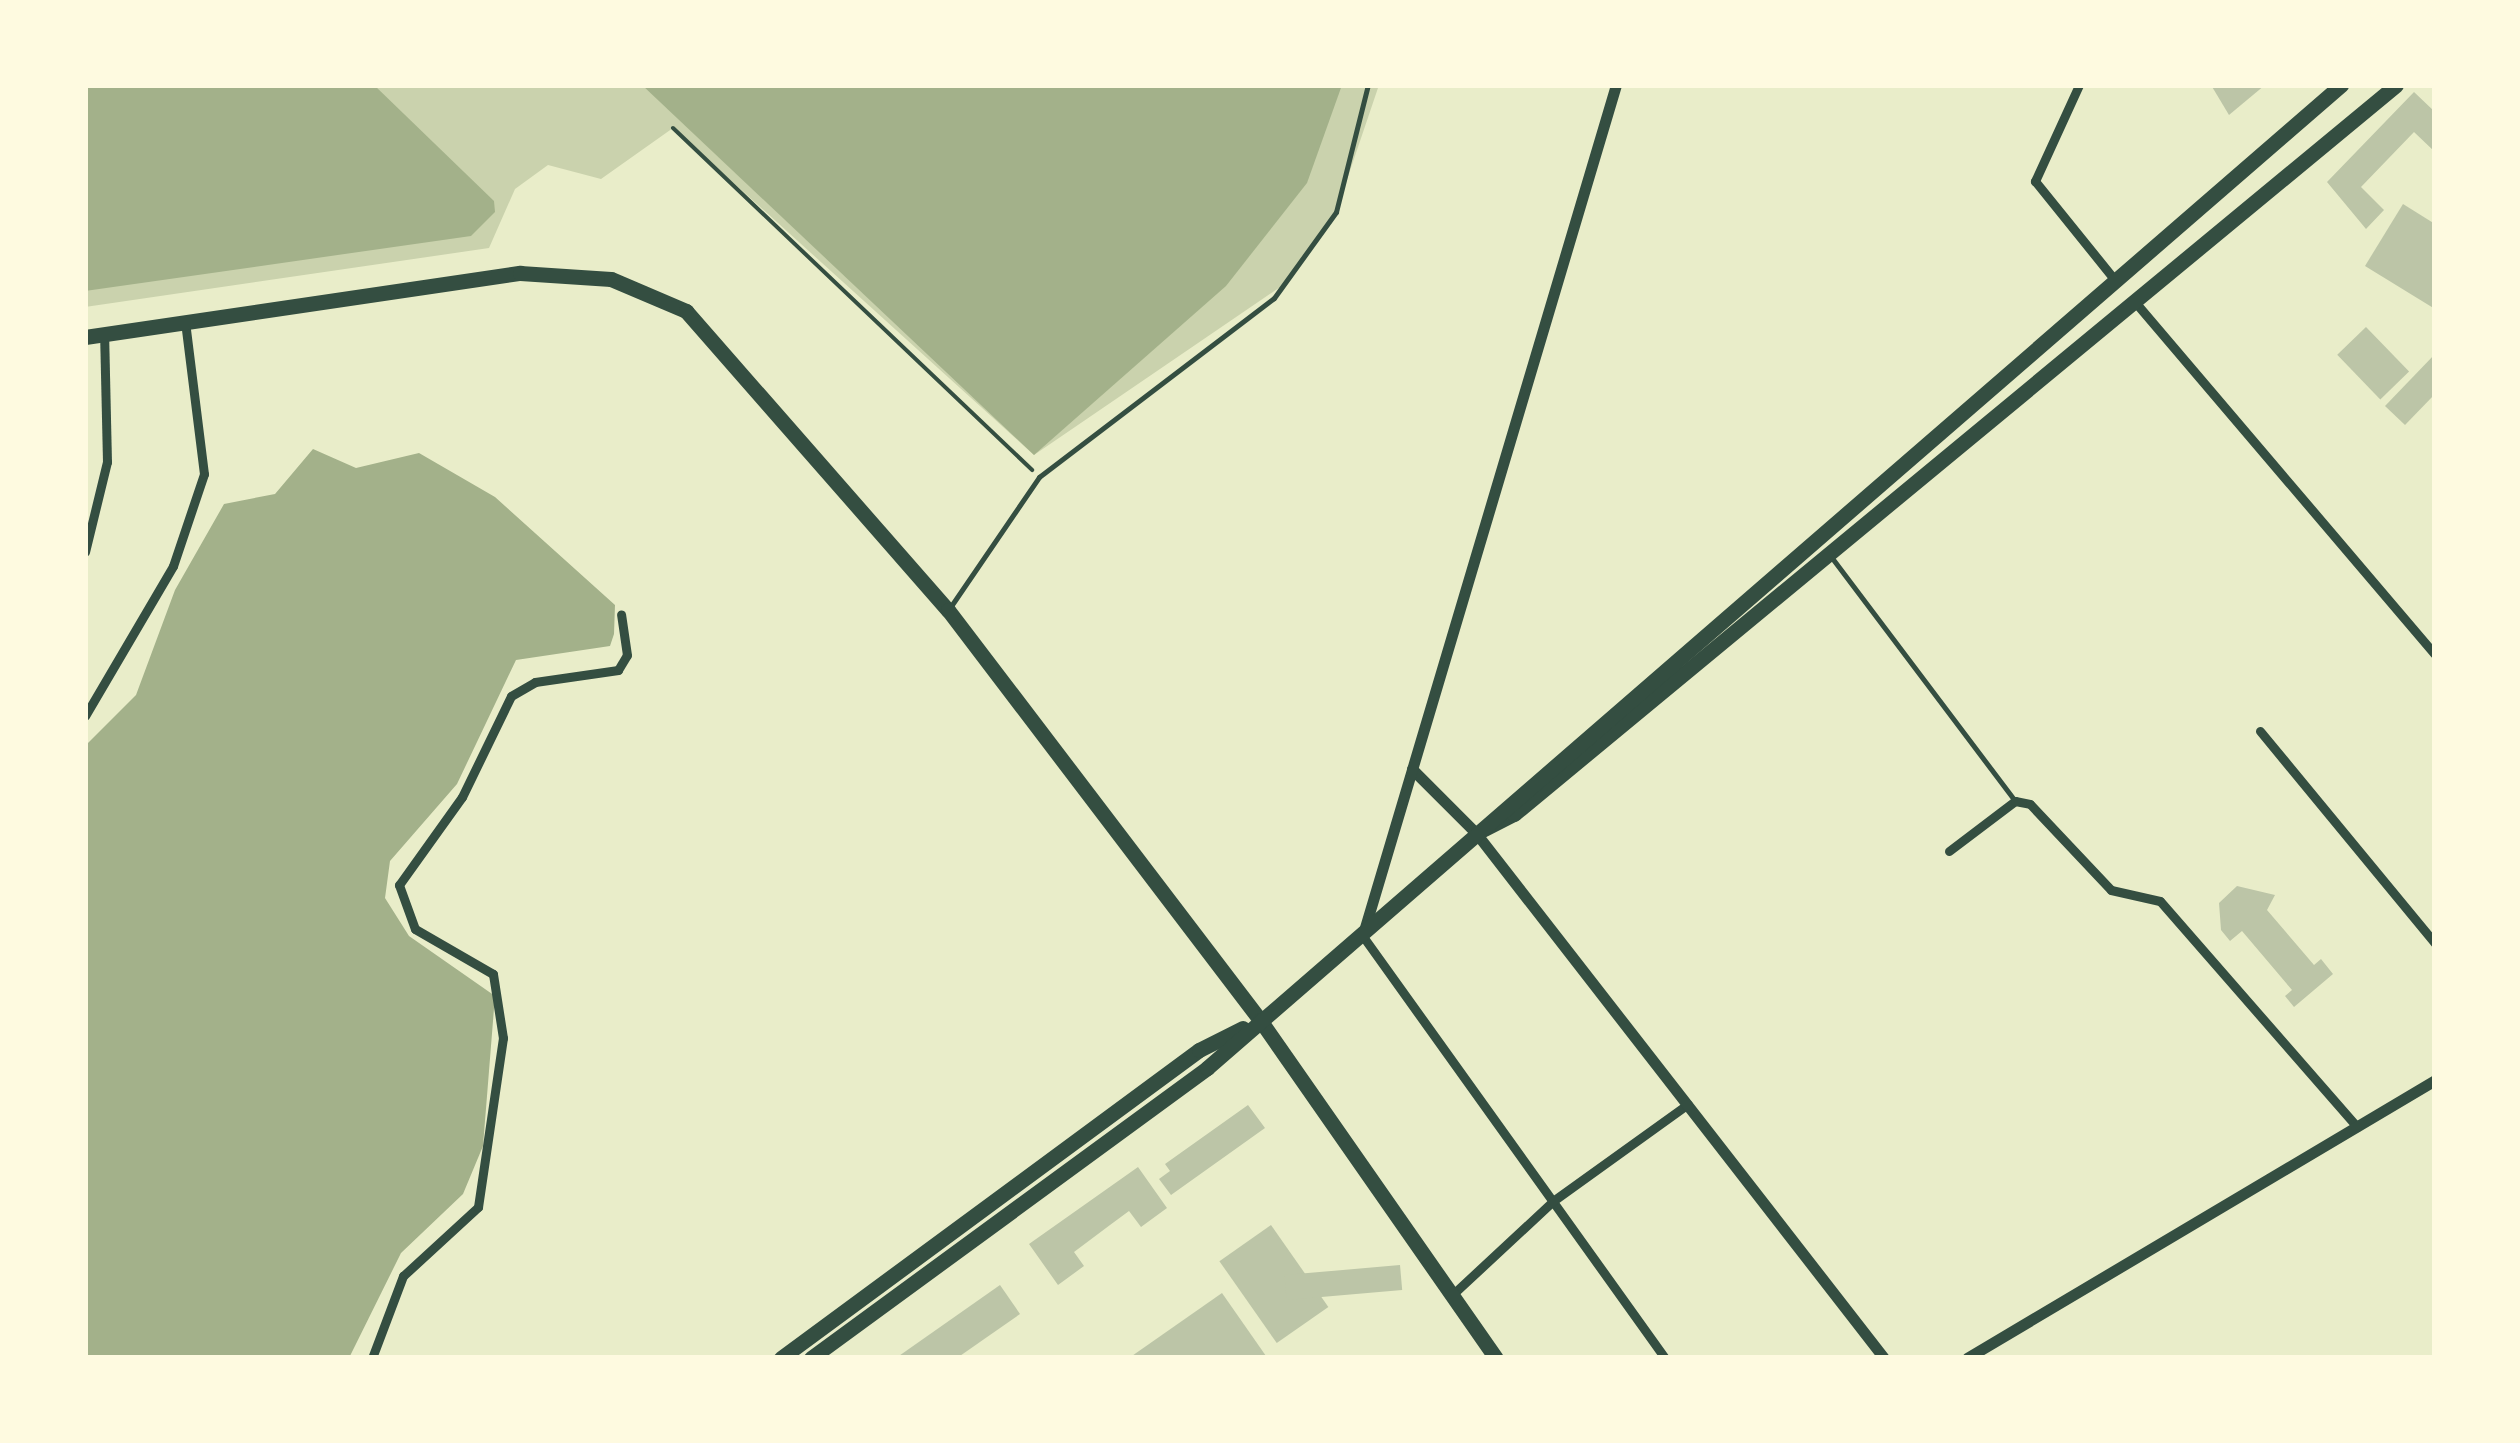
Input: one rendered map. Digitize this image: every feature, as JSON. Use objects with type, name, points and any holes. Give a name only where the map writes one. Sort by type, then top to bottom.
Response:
[{"type":"main road","points":[[811,1358],[1260,1020],[1734,616],[2114,279],[2341,85]]},
{"type":"main road","points":[[1734,616],[1827,551],[2396,85]]},
{"type":"main road","points":[[85,337],[520,274],[611,279],[686,312],[948,610],[1260,1020],[1496,1358]]},
{"type":"main road","points":[[2114,279],[2134,302]]},
{"type":"main road","points":[[781,1358],[1199,1050],[1260,1020]]},
{"type":"street","points":[[1616,85],[1362,935],[1665,1358]]},
{"type":"street","points":[[2079,85],[2035,181],[2114,279]]},
{"type":"street","points":[[2134,302],[2435,654]]},
{"type":"street","points":[[85,716],[174,566],[204,474],[185,322]]},
{"type":"street","points":[[85,552],[108,462],[104,334]]},
{"type":"street","points":[[372,1358],[402,1276],[478,1207],[504,1038],[493,974],[415,929],[399,885],[462,797],[510,696],[535,682],[618,670],[628,655],[622,614]]},
{"type":"street","points":[[2260,731],[2435,943]]},
{"type":"street","points":[[1412,769],[1476,833],[1884,1358]]},
{"type":"street","points":[[1949,851],[2015,801],[2030,804],[2111,890],[2160,900],[2357,1127]]},
{"type":"street","points":[[1966,1358],[2435,1080]]},
{"type":"street","points":[[1452,1295],[1553,1201],[1688,1104]]},
{"type":"lane","points":[[948,610],[1039,477],[1274,298],[1336,212],[1368,85]]},
{"type":"lane","points":[[1827,551],[2015,801]]},
{"type":"path","points":[[673,128],[1039,477]]},
{"type":"shaded area","points":[[85,85],[1379,85],[1336,212],[1283,285],[1034,455],[673,128],[601,179],[548,165],[515,189],[489,248],[85,307]]},
{"type":"shaded area","points":[[85,85],[374,85],[494,201],[495,212],[471,236],[85,291]]},
{"type":"shaded area","points":[[642,85],[1342,85],[1307,183],[1226,286],[1034,455]]},
{"type":"shaded area","points":[[313,449],[356,468],[419,453],[495,497],[615,605],[614,634],[610,646],[516,660],[457,784],[390,861],[385,898],[409,936],[495,996],[483,1146],[463,1194],[401,1253],[349,1358],[85,1358],[85,746],[136,695],[175,590],[224,504],[275,494]]},
{"type":"building","points":[[2211,85],[2265,85],[2229,115]]},
{"type":"building","points":[[2414,92],[2435,112],[2435,152],[2414,132],[2361,187],[2384,210],[2366,229],[2327,182]]},
{"type":"building","points":[[2403,204],[2435,224],[2435,309],[2365,266]]},
{"type":"building","points":[[2366,327],[2409,372],[2380,399],[2337,355]]},
{"type":"building","points":[[2435,354],[2435,394],[2405,425],[2385,406]]},
{"type":"building","points":[[2237,886],[2275,895],[2267,910],[2314,965],[2321,959],[2333,974],[2294,1007],[2285,996],[2292,990],[2242,931],[2230,941],[2221,930],[2219,903]]},
{"type":"building","points":[[1248,1105],[1265,1128],[1171,1195],[1159,1179],[1170,1171],[1165,1164]]},
{"type":"building","points":[[1138,1167],[1167,1208],[1141,1227],[1129,1211],[1074,1252],[1084,1266],[1058,1285],[1029,1244]]},
{"type":"building","points":[[1271,1225],[1328,1307],[1277,1343],[1219,1261]]},
{"type":"building","points":[[1400,1265],[1402,1290],[1287,1300],[1284,1275]]},
{"type":"building","points":[[1000,1285],[1020,1314],[957,1358],[896,1358]]},
{"type":"building","points":[[1222,1293],[1266,1356],[1129,1358]]}]
